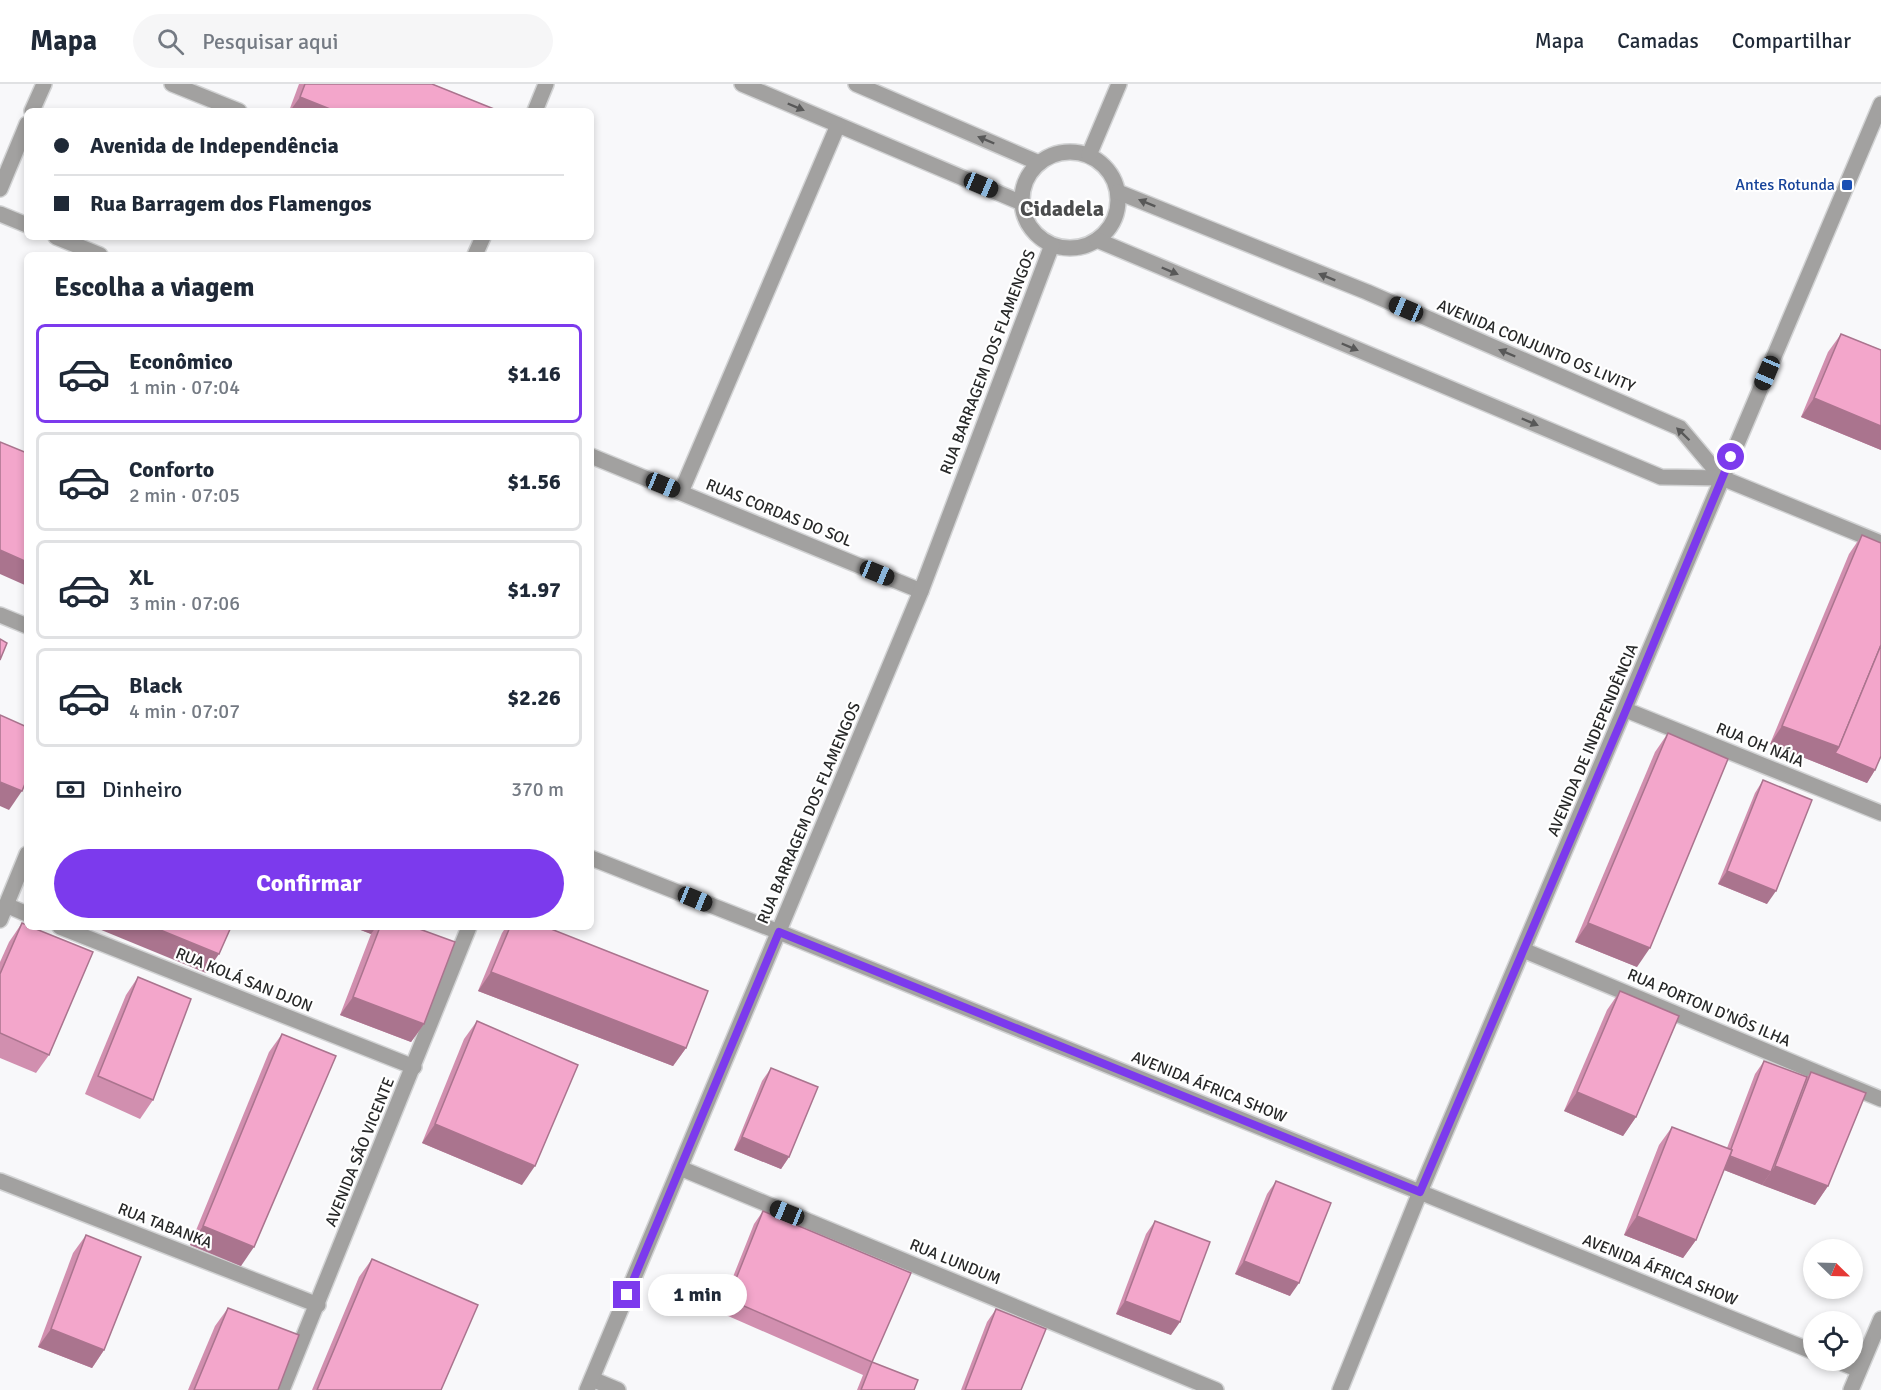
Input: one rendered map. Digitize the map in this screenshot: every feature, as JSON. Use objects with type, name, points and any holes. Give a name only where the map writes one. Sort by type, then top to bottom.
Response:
[{"type":"street","points":[[33,108],[44,84]]},
{"type":"street","points":[[172,84],[232,108]]},
{"type":"street","points":[[536,108],[546,84]]},
{"type":"street","points":[[742,84],[1022,203]]},
{"type":"street","points":[[856,84],[1039,163]]},
{"type":"street","points":[[1089,155],[1119,84]]},
{"type":"street","name":"AVENIDA DE INDEPENDÊNCIA","points":[[1340,1390],[1420,1192],[1881,104]]},
{"type":"street","points":[[681,492],[838,125]]},
{"type":"street","points":[[0,189],[24,131]]},
{"type":"street","points":[[1065,152],[1089,155],[1108,170],[1116,184],[1118,192],[1116,215],[1108,229],[1097,240],[1074,248],[1052,245],[1038,236],[1031,228],[1022,203],[1025,184],[1039,163],[1051,156],[1065,152]]},
{"type":"street","name":"AVENIDA CONJUNTO OS LIVITY","points":[[1118,192],[1367,292],[1680,428],[1722,478]]},
{"type":"street","points":[[0,214],[24,224]]},
{"type":"street","points":[[63,240],[93,252]]},
{"type":"street","name":"AVENIDA CONJUNTO OS LIVITY","points":[[1097,240],[1661,477],[1722,478],[1881,543]]},
{"type":"street","name":"RUA BARRAGEM DOS FLAMENGOS","points":[[590,1385],[921,591],[1052,245]]},
{"type":"street","name":"RUAS CORDAS DO SOL","points":[[594,457],[921,591]]},
{"type":"street","points":[[0,615],[24,625]]},
{"type":"street","name":"RUA OH NÁIA","points":[[1626,710],[1881,813]]},
{"type":"street","name":"AVENIDA ÁFRICA SHOW","points":[[594,859],[1803,1348]]},
{"type":"street","points":[[24,861],[3,913],[24,914]]},
{"type":"street","name":"RUA KOLÁ SAN DJON","points":[[68,930],[414,1067]]},
{"type":"street","name":"AVENIDA SÃO VICENTE","points":[[282,1390],[414,1067],[467,930]]},
{"type":"street","name":"RUA PORTON D'NÔS ILHA","points":[[1523,950],[1881,1099]]},
{"type":"street","name":"RUA LUNDUM","points":[[680,1168],[1216,1390]]},
{"type":"street","name":"RUA TABANKA","points":[[0,1181],[318,1305]]},
{"type":"street","points":[[1863,1361],[1881,1319]]},
{"type":"street","points":[[1851,1390],[1859,1371]]},
{"type":"street","points":[[590,1385],[618,1390]]},
{"type":"building","points":[[305,84],[432,84],[492,108],[328,108],[300,97]]},
{"type":"building","points":[[1841,334],[1881,350],[1881,426],[1814,398]]},
{"type":"building","points":[[0,442],[24,452],[24,561],[0,550]]},
{"type":"building","points":[[1862,535],[1881,543],[1881,645],[1839,747],[1782,726]]},
{"type":"building","points":[[0,639],[7,643],[0,660]]},
{"type":"building","points":[[1881,645],[1881,756],[1875,770],[1835,753]]},
{"type":"building","points":[[0,715],[24,726],[24,786],[22,791],[0,782]]},
{"type":"building","points":[[1668,733],[1728,759],[1650,948],[1588,923]]},
{"type":"building","points":[[1763,780],[1812,800],[1776,891],[1727,871]]},
{"type":"building","points":[[22,923],[24,930],[38,930],[93,952],[49,1055],[0,1033],[0,974]]},
{"type":"building","points":[[160,930],[230,930],[219,954]]},
{"type":"building","points":[[379,930],[422,930],[455,942],[424,1024],[353,997]]},
{"type":"building","points":[[509,930],[554,930],[708,991],[686,1048],[491,972]]},
{"type":"building","points":[[138,977],[191,999],[153,1100],[98,1076]]},
{"type":"building","points":[[1620,991],[1679,1016],[1636,1117],[1577,1092]]},
{"type":"building","points":[[477,1021],[578,1065],[535,1166],[435,1124]]},
{"type":"building","points":[[282,1034],[336,1056],[254,1247],[203,1226]]},
{"type":"building","points":[[1764,1061],[1807,1077],[1771,1172],[1730,1156]]},
{"type":"building","points":[[771,1068],[818,1087],[789,1157],[742,1137]]},
{"type":"building","points":[[1811,1072],[1866,1093],[1828,1186],[1775,1166]]},
{"type":"building","points":[[1672,1127],[1732,1150],[1696,1240],[1637,1216]]},
{"type":"building","points":[[1276,1181],[1331,1203],[1299,1283],[1244,1261]]},
{"type":"building","points":[[763,1211],[911,1273],[872,1362],[728,1299]]},
{"type":"building","points":[[1155,1221],[1210,1242],[1180,1322],[1125,1301]]},
{"type":"building","points":[[86,1235],[141,1257],[104,1350],[51,1329]]},
{"type":"building","points":[[372,1259],[478,1305],[441,1390],[317,1390]]},
{"type":"building","points":[[228,1308],[299,1335],[278,1390],[194,1390]]},
{"type":"building","points":[[996,1309],[1046,1329],[1021,1390],[965,1390]]},
{"type":"building","points":[[872,1362],[918,1380],[914,1390],[861,1390]]},
{"type":"place","name":"Antes Rotunda","points":[[1847,185]]},
{"type":"district","name":"Cidadela","points":[[1062,208]]},
{"type":"route","points":[[627,1295],[779,932],[1420,1192],[1626,710],[1731,457]]}]
